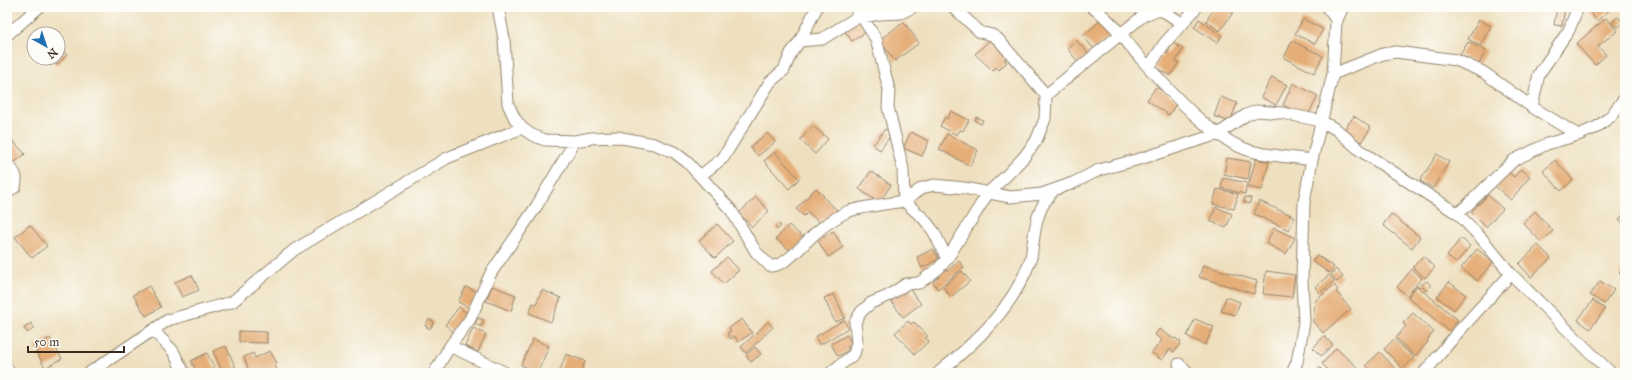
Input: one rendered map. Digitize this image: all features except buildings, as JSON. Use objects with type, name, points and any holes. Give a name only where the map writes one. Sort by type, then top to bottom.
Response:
[{"type":"street","points":[[7,35],[39,7]]},
{"type":"street","points":[[498,7],[504,39],[508,104],[514,119],[522,128],[532,135],[545,140],[575,140],[617,137],[654,144],[674,152],[687,162],[731,210],[756,252],[770,266],[775,267],[785,261],[818,231],[848,212],[904,201],[922,188],[934,185],[1010,197],[1042,194],[1072,183],[1099,170],[1143,158],[1218,134],[1246,115],[1256,111],[1282,113],[1321,122],[1337,130],[1361,151],[1458,214],[1482,239],[1511,274],[1611,373]]},
{"type":"street","points":[[700,176],[723,158],[770,82],[784,70],[791,53],[800,41],[817,7]]},
{"type":"street","points":[[854,7],[876,39],[889,89],[888,107],[903,168],[904,201],[924,218],[947,259]]},
{"type":"street","points":[[800,41],[822,39],[856,18],[880,14],[900,14],[913,7]]},
{"type":"street","points":[[953,7],[980,32],[992,35],[998,39],[1046,96]]},
{"type":"street","points":[[1092,7],[1107,18],[1121,32],[1149,66],[1191,110],[1218,134],[1233,144],[1252,151],[1312,160]]},
{"type":"street","points":[[1149,66],[1164,44],[1197,7]]},
{"type":"street","points":[[1327,7],[1337,21]]},
{"type":"street","points":[[1292,373],[1297,362],[1304,322],[1302,272],[1304,202],[1312,160],[1333,74],[1337,21],[1343,7]]},
{"type":"street","points":[[1532,107],[1539,74],[1569,30],[1578,7]]},
{"type":"street","points":[[830,373],[854,354],[857,343],[855,322],[861,312],[871,303],[888,296],[906,284],[919,283],[938,269],[947,259],[988,193],[1014,169],[1036,141],[1044,119],[1046,96],[1144,14],[1157,10],[1165,12],[1183,24]]},
{"type":"street","points":[[1333,74],[1389,53],[1396,52],[1428,55],[1456,60],[1483,72],[1532,107],[1578,135]]},
{"type":"street","points":[[1458,214],[1514,160],[1547,144],[1578,135],[1597,127],[1610,117],[1625,98]]},
{"type":"street","points":[[89,373],[168,320],[232,302],[294,250],[447,158],[522,128]]},
{"type":"street","points":[[434,373],[450,346],[470,318],[491,273],[536,208],[575,140]]},
{"type":"street","points":[[7,164],[14,171],[17,180],[14,187],[7,192]]},
{"type":"street","points":[[938,373],[980,336],[1004,308],[1020,283],[1030,260],[1040,210],[1044,201],[1054,190]]},
{"type":"street","points":[[1424,373],[1459,330],[1511,274]]},
{"type":"street","points":[[152,330],[173,351],[184,373]]},
{"type":"street","points":[[450,346],[506,373]]},
{"type":"street","points":[[1179,364],[1189,373]]},
{"type":"street","points":[[7,368],[9,373]]}]
